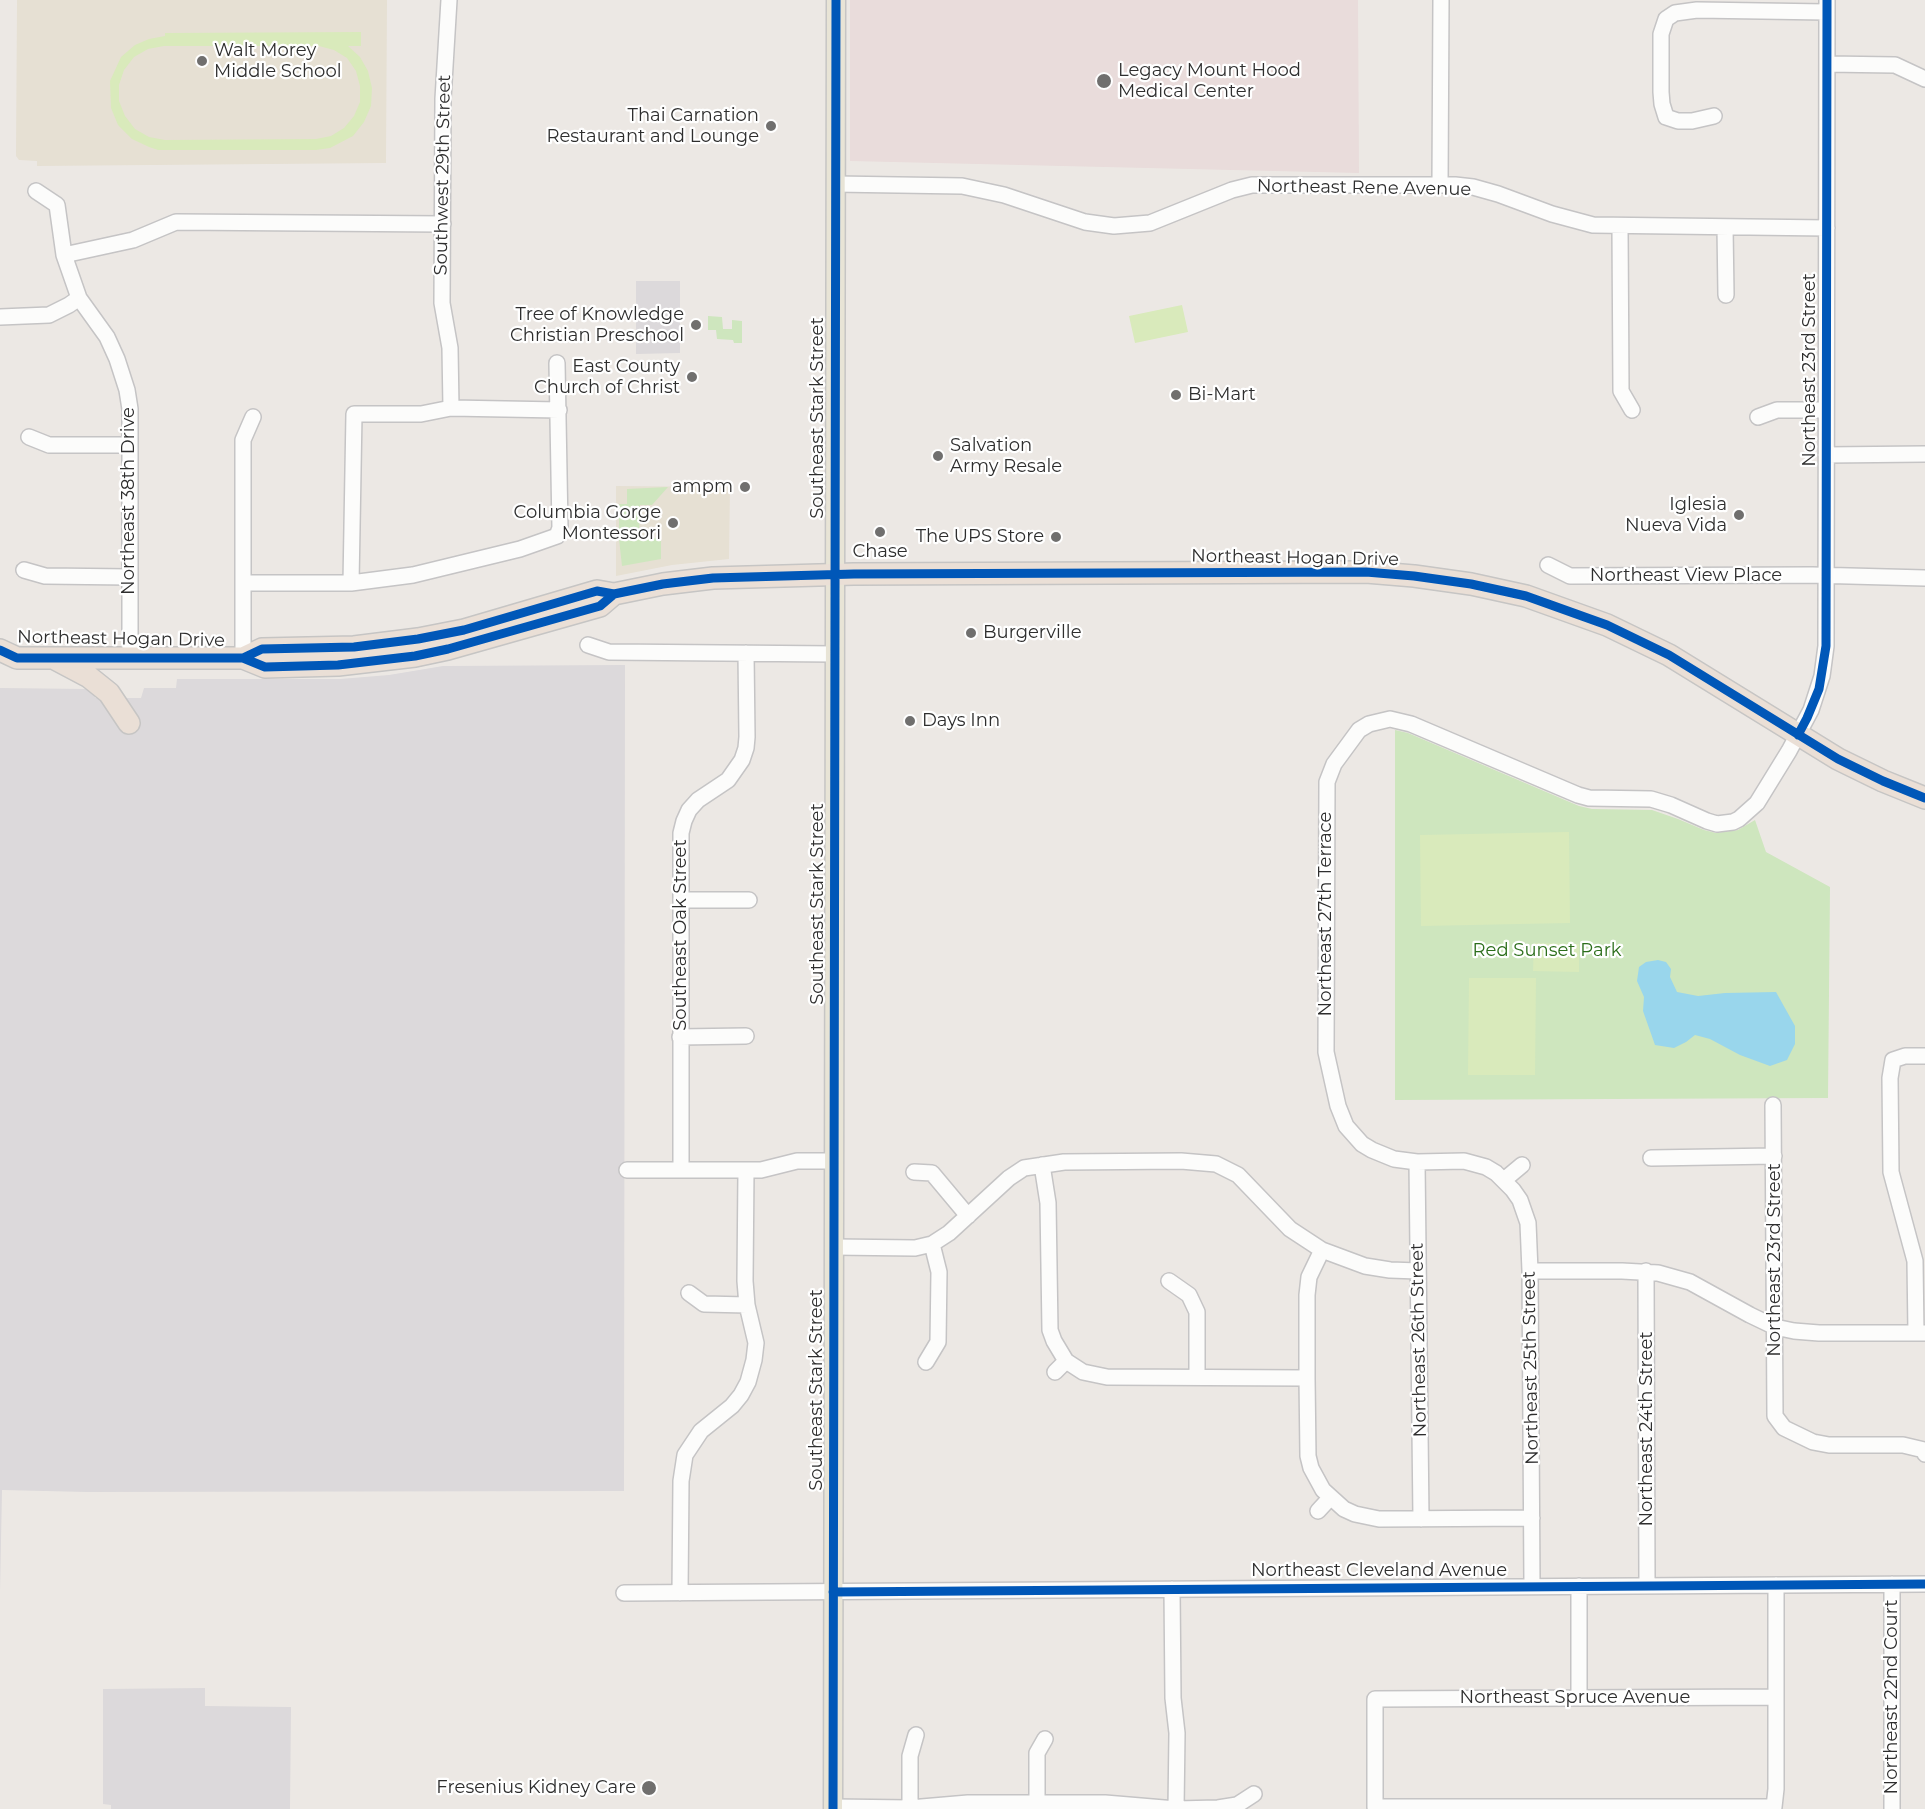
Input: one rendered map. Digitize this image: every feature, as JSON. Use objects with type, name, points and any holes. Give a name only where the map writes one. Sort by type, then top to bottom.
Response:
[{"type":"highway","name":"Northeast Hogan Drive","points":[[6,658],[243,658],[265,667],[349,664],[415,656],[484,640],[600,606],[614,594],[713,578],[835,574],[1366,572],[1471,584],[1557,606],[1627,634],[1669,656],[1798,735],[1859,769],[1925,798]]},
{"type":"highway","points":[[52,658],[89,677],[109,693],[129,723]]},
{"type":"main road","name":"Southeast Stark Street","points":[[833,1808],[836,0]]},
{"type":"street","name":"Southwest 29th Street","points":[[449,0],[444,78],[442,303],[450,348],[451,408]]},
{"type":"street","points":[[1440,185],[1441,0]]},
{"type":"street","points":[[1714,116],[1692,121],[1678,121],[1666,117],[1662,104],[1661,34],[1666,20],[1675,13],[1697,10],[1827,6]]},
{"type":"street","name":"Northeast 23rd Street","points":[[1359,730],[1379,721],[1401,720],[1578,795],[1595,798],[1651,799],[1717,824],[1733,822],[1749,813],[1756,804],[1798,735],[1815,699],[1824,664],[1827,577],[1827,6]]},
{"type":"street","points":[[1827,64],[1895,65],[1925,79]]},
{"type":"street","name":"Northeast Rene Avenue","points":[[835,184],[962,186],[1004,195],[1076,220],[1096,225],[1114,226],[1150,223],[1232,190],[1252,185],[1440,185],[1473,188],[1498,194],[1576,222],[1593,225],[1827,228]]},
{"type":"street","name":"Northeast 38th Drive","points":[[36,191],[57,205],[64,255],[79,298],[107,337],[127,390],[130,409],[130,658]]},
{"type":"street","points":[[64,255],[133,240],[176,222],[443,224]]},
{"type":"street","points":[[1620,227],[1621,391],[1632,410]]},
{"type":"street","points":[[1725,227],[1726,295]]},
{"type":"street","points":[[0,317],[49,315],[79,298]]},
{"type":"street","points":[[243,583],[351,583],[413,574],[520,549],[557,536],[560,528],[557,363]]},
{"type":"street","points":[[351,583],[354,414],[421,414],[451,408],[559,410]]},
{"type":"street","points":[[1758,417],[1777,410],[1827,410]]},
{"type":"street","points":[[243,658],[243,440],[253,417]]},
{"type":"street","points":[[28,437],[49,445],[130,445]]},
{"type":"street","points":[[1826,455],[1925,454]]},
{"type":"street","name":"Northeast View Place","points":[[1548,565],[1570,576],[1812,575],[1925,578]]},
{"type":"street","points":[[24,570],[45,576],[130,577]]},
{"type":"street","points":[[588,645],[609,652],[835,654]]},
{"type":"street","name":"Southeast Oak Street","points":[[681,1170],[681,832],[693,796],[728,780],[736,770],[746,748],[746,653]]},
{"type":"street","name":"Northeast 27th Terrace","points":[[1359,730],[1334,765],[1327,782],[1326,1052],[1338,1106],[1346,1126],[1362,1144],[1383,1155],[1417,1162],[1464,1161],[1475,1163],[1486,1167],[1504,1180]]},
{"type":"street","points":[[681,900],[749,900]]},
{"type":"street","points":[[680,1036],[746,1036]]},
{"type":"street","points":[[1530,1271],[1646,1271],[1690,1282],[1738,1309],[1775,1326],[1819,1333],[1920,1333],[1915,1261],[1891,1172],[1890,1078],[1893,1060],[1905,1056],[1925,1056]]},
{"type":"street","name":"Northeast 23rd Street","points":[[1773,1105],[1775,1416],[1784,1428],[1813,1442],[1829,1445],[1903,1445],[1925,1452]]},
{"type":"street","points":[[1652,1158],[1774,1156]]},
{"type":"street","points":[[627,1170],[746,1170],[772,1168],[797,1161],[834,1161]]},
{"type":"street","points":[[834,1247],[915,1248],[932,1244],[949,1233],[1009,1178],[1024,1168],[1064,1162],[1169,1161],[1216,1164],[1238,1175],[1290,1228],[1322,1250],[1365,1266],[1418,1271]]},
{"type":"street","name":"Northeast 26th Street","points":[[1417,1162],[1421,1519]]},
{"type":"street","points":[[1042,1165],[1048,1203],[1050,1330],[1066,1361],[1083,1372],[1107,1377],[1307,1378]]},
{"type":"street","points":[[1504,1180],[1522,1165]]},
{"type":"street","points":[[680,1593],[682,1466],[692,1442],[701,1431],[738,1410],[754,1360],[756,1343],[747,1305],[745,1281],[746,1170]]},
{"type":"street","points":[[914,1172],[932,1173],[968,1216]]},
{"type":"street","name":"Northeast 25th Street","points":[[1504,1180],[1520,1200],[1528,1223],[1532,1586]]},
{"type":"street","points":[[926,1362],[939,1342],[939,1272],[932,1244]]},
{"type":"street","points":[[1322,1250],[1310,1277],[1307,1295],[1308,1456],[1316,1479],[1330,1498],[1344,1509],[1379,1519],[1532,1518]]},
{"type":"street","name":"Northeast 24th Street","points":[[1646,1271],[1647,1586]]},
{"type":"street","points":[[1170,1281],[1189,1295],[1197,1312],[1197,1377]]},
{"type":"street","points":[[689,1293],[704,1304],[747,1305]]},
{"type":"street","points":[[1055,1372],[1066,1361]]},
{"type":"street","points":[[1318,1511],[1330,1498]]},
{"type":"street","name":"Northeast 22nd Court","points":[[1892,1584],[1892,1809]]},
{"type":"street","name":"Northeast Cleveland Avenue","points":[[624,1593],[1925,1584]]},
{"type":"street","points":[[1718,1808],[1774,1807],[1776,1789],[1776,1585]]},
{"type":"street","points":[[1579,1586],[1579,1697]]},
{"type":"street","points":[[1173,1589],[1173,1698],[1177,1733],[1176,1809]]},
{"type":"street","name":"Northeast Spruce Avenue","points":[[1718,1808],[1375,1807],[1375,1699],[1775,1697]]},
{"type":"street","points":[[910,1808],[910,1756],[916,1735]]},
{"type":"street","points":[[1037,1803],[1037,1753],[1045,1739]]},
{"type":"street","points":[[833,1808],[910,1808],[968,1803],[1105,1803],[1176,1809],[1218,1808],[1237,1805],[1254,1794]]},
{"type":"shaded area","name":"Walt Morey Middle School","points":[[17,0],[387,0],[386,163],[37,166],[37,161],[19,160],[16,156]]},
{"type":"shaded area","name":"Legacy Mount Hood Medical Center","points":[[850,0],[1358,0],[1359,173],[850,161]]},
{"type":"shaded area","points":[[636,281],[680,281],[680,353],[636,354]]},
{"type":"shaded area","name":"Columbia Gorge Montessori","points":[[616,486],[730,487],[729,559],[672,565],[616,576]]},
{"type":"shaded area","points":[[625,665],[624,1491],[87,1492],[2,1490],[0,1593],[0,688],[88,689],[94,692],[95,698],[141,698],[144,688],[176,688],[177,679],[340,679],[389,675],[443,666]]},
{"type":"shaded area","points":[[205,1688],[205,1706],[291,1707],[290,1809],[111,1809],[111,1805],[103,1804],[103,1689]]},
{"type":"green space","points":[[361,32],[361,46],[348,46],[360,57],[368,71],[372,88],[371,106],[364,122],[353,136],[330,148],[316,150],[158,150],[149,147],[132,139],[118,125],[111,108],[110,81],[121,57],[135,45],[165,36],[165,33]],"holes":[[[164,46],[319,46],[334,50],[347,58],[356,71],[360,86],[360,102],[354,116],[344,128],[331,136],[316,139],[165,140],[149,137],[135,129],[125,116],[119,101],[119,85],[124,70],[134,57],[148,49]]]},
{"type":"green space","points":[[1182,305],[1188,332],[1135,343],[1129,316]]},
{"type":"green space","points":[[708,316],[722,317],[723,329],[732,329],[732,320],[742,321],[742,343],[717,339],[716,330],[708,330]]},
{"type":"green space","points":[[668,487],[652,505],[640,505],[639,538],[661,538],[661,559],[622,566],[619,504],[627,504],[627,489]]},
{"type":"green space","name":"Red Sunset Park","points":[[1395,730],[1408,733],[1579,806],[1592,809],[1652,810],[1716,833],[1738,830],[1755,820],[1766,852],[1830,887],[1828,1098],[1395,1100]]},
{"type":"green space","points":[[1569,832],[1570,923],[1421,926],[1420,835]]},
{"type":"green space","points":[[1534,943],[1579,944],[1579,972],[1533,971]]},
{"type":"green space","points":[[1469,978],[1536,978],[1535,1075],[1468,1075]]},
{"type":"water","points":[[1658,960],[1666,962],[1671,969],[1670,977],[1677,992],[1698,996],[1776,992],[1795,1026],[1795,1044],[1787,1060],[1770,1066],[1740,1055],[1710,1039],[1695,1035],[1674,1048],[1655,1045],[1643,1011],[1644,997],[1637,981],[1639,967],[1646,962]]},
{"type":"cycle path","points":[[833,1809],[836,0]]},
{"type":"cycle path","points":[[1798,735],[1819,689],[1826,646],[1827,0]]},
{"type":"cycle path","points":[[243,658],[262,649],[354,647],[418,639],[464,630],[597,591],[614,594],[663,584],[713,578],[854,574],[1366,572],[1471,584],[1526,596],[1607,625],[1669,655],[1838,759],[1925,798]]},
{"type":"cycle path","points":[[0,650],[17,658],[243,658],[265,667],[338,665],[415,656],[448,649],[600,606],[614,594]]},
{"type":"cycle path","points":[[833,1592],[1925,1584]]},
{"type":"place","name":"Walt Morey Middle School","points":[[202,61]]},
{"type":"place","name":"Legacy Mount Hood Medical Center","points":[[1104,81]]},
{"type":"place","name":"Thai Carnation Restaurant and Lounge","points":[[771,126]]},
{"type":"place","name":"Tree of Knowledge Christian Preschool","points":[[696,325]]},
{"type":"place","name":"East County Church of Christ","points":[[692,377]]},
{"type":"place","name":"Bi-Mart","points":[[1176,395]]},
{"type":"place","name":"Salvation Army Resale","points":[[938,456]]},
{"type":"place","name":"ampm","points":[[745,487]]},
{"type":"place","name":"Iglesia Nueva Vida","points":[[1739,515]]},
{"type":"place","name":"Columbia Gorge Montessori","points":[[673,523]]},
{"type":"place","name":"Chase","points":[[880,532]]},
{"type":"place","name":"The UPS Store","points":[[1056,537]]},
{"type":"place","name":"Burgerville","points":[[971,633]]},
{"type":"place","name":"Days Inn","points":[[910,721]]},
{"type":"place","name":"Fresenius Kidney Care","points":[[649,1788]]}]
